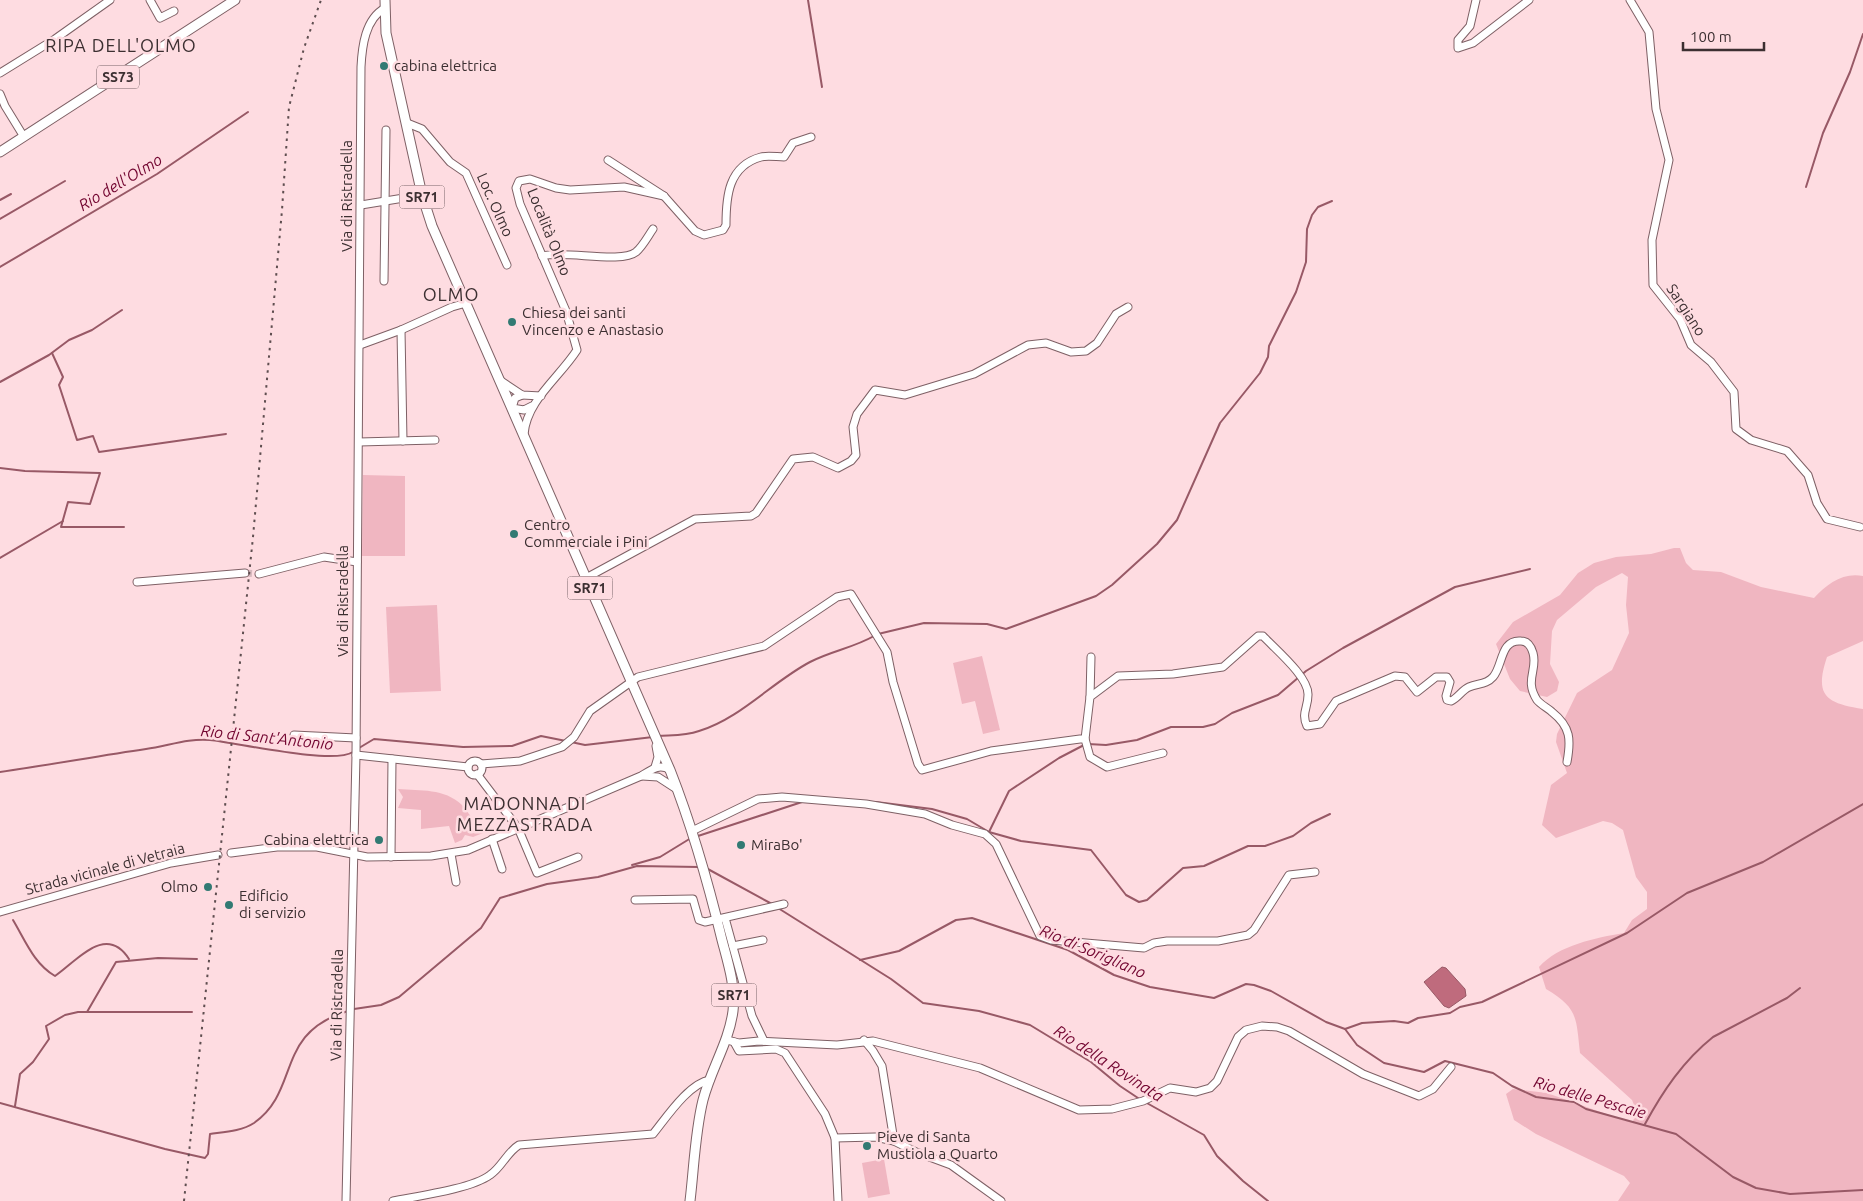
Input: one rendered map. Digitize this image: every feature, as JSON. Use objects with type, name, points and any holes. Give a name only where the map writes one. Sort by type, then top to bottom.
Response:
[{"type":"main road","name":"SS73","points":[[0,152],[235,0]]},
{"type":"main road","name":"SR71","points":[[385,4],[386,33],[422,195],[432,226],[630,683],[670,770],[721,919],[734,988],[730,1041],[710,1080],[703,1101],[690,1201]]},
{"type":"street","points":[[0,74],[55,39],[110,0]]},
{"type":"street","points":[[150,0],[160,18],[174,11]]},
{"type":"street","points":[[1476,0],[1470,26],[1458,40],[1458,48],[1473,43],[1529,0]]},
{"type":"street","name":"Sargiano","points":[[1630,0],[1649,32],[1656,108],[1670,160],[1652,240],[1653,285],[1680,320],[1691,345],[1711,362],[1734,392],[1736,429],[1751,440],[1787,451],[1808,475],[1817,503],[1827,519],[1860,527]]},
{"type":"street","name":"Via di Ristradella","points":[[346,1201],[356,755],[362,52],[368,28],[385,4]]},
{"type":"street","points":[[0,94],[2,108],[24,137]]},
{"type":"street","name":"Loc. Olmo","points":[[407,123],[422,129],[450,162],[466,173],[506,265]]},
{"type":"street","points":[[384,281],[386,130]]},
{"type":"street","points":[[608,160],[664,196],[696,231],[704,236],[723,230],[726,225],[730,185],[737,172],[759,157],[784,157],[793,143],[811,137]]},
{"type":"street","name":"Località Olmo","points":[[541,396],[568,365],[577,350],[566,311],[517,194],[516,188],[519,181],[530,179],[556,188],[570,190],[624,187],[664,196]]},
{"type":"street","points":[[361,205],[422,195]]},
{"type":"street","points":[[542,256],[553,254],[617,257],[636,252],[653,229]]},
{"type":"street","points":[[360,345],[466,303]]},
{"type":"street","points":[[586,578],[695,519],[751,516],[756,513],[793,459],[813,457],[838,468],[851,461],[856,455],[852,427],[856,414],[875,390],[905,395],[974,374],[1028,345],[1046,343],[1071,352],[1086,351],[1098,343],[1116,314],[1128,307]]},
{"type":"street","points":[[401,330],[402,442]]},
{"type":"street","points":[[501,382],[522,395]]},
{"type":"street","points":[[532,406],[524,410],[512,408],[515,398],[522,395],[541,396]]},
{"type":"street","points":[[524,435],[527,414],[541,396]]},
{"type":"street","points":[[359,442],[436,440]]},
{"type":"street","points":[[259,574],[324,557],[357,562]]},
{"type":"street","points":[[138,582],[245,573]]},
{"type":"street","points":[[468,767],[473,761],[481,764],[520,761],[566,745],[574,737],[590,710],[638,677],[764,646],[837,597],[851,594],[887,652],[893,682],[918,764],[922,770],[991,751],[1085,739]]},
{"type":"street","points":[[1090,697],[1118,676],[1173,674],[1223,667],[1258,636],[1263,636],[1298,673],[1305,685],[1308,695],[1304,718],[1307,726],[1320,724],[1336,701],[1395,676],[1405,678],[1417,692],[1436,677],[1447,677],[1450,682],[1446,696],[1447,700],[1451,701],[1468,687],[1483,684],[1494,676],[1506,646],[1515,640],[1525,641],[1530,645],[1534,654],[1534,665],[1530,676],[1532,688],[1538,701],[1560,718],[1569,730],[1570,744],[1567,762]]},
{"type":"street","points":[[1091,657],[1090,697],[1085,739],[1090,756],[1107,767],[1163,753]]},
{"type":"street","points":[[294,734],[356,738]]},
{"type":"street","points":[[655,767],[658,757],[655,744],[657,741]]},
{"type":"street","points":[[356,755],[468,767]]},
{"type":"street","points":[[390,856],[392,759]]},
{"type":"street","points":[[477,774],[481,770],[481,764]]},
{"type":"street","points":[[468,767],[470,773],[477,774],[518,828],[537,873],[578,858]]},
{"type":"street","points":[[231,853],[277,847],[316,847],[367,857],[451,854],[468,850],[641,776],[655,767],[664,767],[670,770]]},
{"type":"street","points":[[658,777],[670,770]]},
{"type":"street","points":[[641,776],[658,777],[678,790]]},
{"type":"street","points":[[692,831],[758,799],[782,797],[866,804],[926,814],[952,825],[985,834],[996,844],[1040,936],[1050,940],[1136,948],[1167,941],[1218,941],[1248,935],[1254,930],[1288,875],[1315,872]]},
{"type":"street","points":[[492,839],[502,869]]},
{"type":"street","points":[[451,854],[456,882]]},
{"type":"street","name":"Strada vicinale di Vetraia","points":[[0,912],[171,863],[218,855]]},
{"type":"street","points":[[635,900],[693,899],[699,920],[721,919],[784,904]]},
{"type":"street","points":[[721,919],[733,946],[752,1016],[764,1041]]},
{"type":"street","points":[[733,946],[762,940]]},
{"type":"street","points":[[730,1041],[837,1045],[873,1040],[980,1068],[1080,1110],[1112,1109],[1144,1101],[1170,1088],[1196,1092],[1210,1088],[1217,1081],[1238,1037],[1246,1030],[1262,1026],[1289,1031],[1363,1074],[1419,1096],[1433,1090],[1451,1067]]},
{"type":"street","points":[[864,1040],[874,1051],[882,1066],[894,1141]]},
{"type":"street","points":[[730,1041],[739,1051],[776,1049],[785,1053],[825,1114],[835,1138],[838,1201]]},
{"type":"street","points":[[394,1201],[448,1190],[490,1175],[510,1151],[519,1144],[653,1134],[694,1087],[703,1081],[710,1080]]},
{"type":"street","points":[[835,1138],[875,1137],[894,1141],[916,1152],[951,1165],[1001,1201]]},
{"type":"shaded area","points":[[363,475],[405,476],[405,556],[362,556]]},
{"type":"shaded area","points":[[1680,548],[1686,563],[1693,570],[1721,572],[1761,587],[1814,598],[1836,580],[1849,576],[1863,576],[1863,641],[1827,657],[1822,681],[1826,695],[1832,700],[1850,707],[1863,709],[1863,1201],[1618,1201],[1630,1183],[1624,1176],[1536,1134],[1514,1120],[1506,1094],[1513,1089],[1547,1093],[1626,1121],[1633,1121],[1637,1112],[1632,1100],[1580,1053],[1578,1030],[1574,1015],[1564,1002],[1546,989],[1539,967],[1547,959],[1567,948],[1601,937],[1624,933],[1632,920],[1647,909],[1647,892],[1636,877],[1623,830],[1612,823],[1603,821],[1556,838],[1542,825],[1551,785],[1567,773],[1556,742],[1557,734],[1577,693],[1612,670],[1629,633],[1626,605],[1628,577],[1622,573],[1596,587],[1557,620],[1552,631],[1550,664],[1559,682],[1557,691],[1547,697],[1520,691],[1510,679],[1496,644],[1513,622],[1560,595],[1578,573],[1594,563],[1616,557],[1651,554]]},
{"type":"shaded area","points":[[437,605],[441,691],[390,693],[386,607]]},
{"type":"shaded area","points":[[982,656],[1000,730],[983,734],[975,701],[962,704],[953,663]]},
{"type":"shaded area","points":[[398,789],[432,791],[448,796],[462,805],[483,833],[473,837],[465,835],[462,840],[455,843],[449,826],[421,829],[421,810],[398,808],[403,797]]},
{"type":"shaded area","points":[[1442,967],[1446,968],[1465,989],[1466,996],[1449,1008],[1444,1006],[1424,982]]},
{"type":"shaded area","points":[[884,1159],[890,1194],[868,1198],[862,1163]]},
{"type":"waterway","name":"Rio dell'Olmo","points":[[808,0],[822,87]]},
{"type":"waterway","points":[[1806,187],[1823,133],[1850,72],[1863,34]]},
{"type":"waterway","name":"Rio dell'Olmo","points":[[0,267],[157,174],[248,112]]},
{"type":"waterway","points":[[0,219],[65,181]]},
{"type":"waterway","points":[[0,200],[11,194]]},
{"type":"waterway","name":"Rio di Sant'Antonio","points":[[878,634],[924,623],[987,624],[1006,629],[1096,596],[1112,585],[1157,544],[1177,520],[1220,423],[1260,373],[1268,357],[1269,346],[1296,292],[1306,262],[1307,229],[1312,215],[1318,207],[1332,201]]},
{"type":"waterway","points":[[0,382],[49,355],[69,340],[92,330],[122,310]]},
{"type":"waterway","points":[[52,353],[63,377],[59,385],[77,440],[93,436],[99,452],[226,434]]},
{"type":"waterway","points":[[0,468],[25,471],[100,473],[90,504],[68,502],[61,527],[124,527]]},
{"type":"waterway","points":[[0,558],[63,521]]},
{"type":"waterway","points":[[1088,744],[1106,745],[1137,740],[1171,727],[1203,727],[1215,724],[1232,713],[1278,695],[1306,671],[1343,648],[1455,587],[1530,569]]},
{"type":"waterway","name":"Rio di Sant'Antonio","points":[[658,736],[689,734],[714,725],[743,709],[783,679],[810,662],[874,636]]},
{"type":"waterway","name":"Rio di Sant'Antonio","points":[[359,748],[374,739],[463,747],[512,746],[541,736],[566,741]]},
{"type":"waterway","name":"Rio di Sant'Antonio","points":[[571,742],[585,745],[653,737]]},
{"type":"waterway","name":"Rio di Sant'Antonio","points":[[0,772],[194,740],[210,740],[306,755],[342,755],[353,752]]},
{"type":"waterway","points":[[989,832],[1009,791],[1059,758],[1084,745]]},
{"type":"waterway","points":[[698,836],[802,802]]},
{"type":"waterway","points":[[876,802],[932,809],[967,819],[989,832],[1021,841],[1091,850],[1126,895],[1139,902],[1147,900],[1183,868],[1204,866],[1248,846],[1265,846],[1293,836],[1311,823],[1330,814]]},
{"type":"waterway","points":[[1345,1029],[1362,1023],[1394,1021],[1408,1023],[1418,1018],[1450,1013],[1460,1007],[1482,1002],[1627,933],[1687,893],[1763,862],[1863,804]]},
{"type":"waterway","points":[[632,865],[660,857],[691,838]]},
{"type":"waterway","points":[[354,1009],[381,1005],[399,997],[481,928],[500,898],[547,884],[598,877],[637,866],[699,867]]},
{"type":"waterway","points":[[706,868],[772,904]]},
{"type":"waterway","name":"Rio della Rovinata","points":[[778,908],[891,979],[923,1003],[979,1011],[1030,1025],[1091,1062],[1120,1086],[1141,1100]]},
{"type":"waterway","name":"Rio di Sorigliano","points":[[860,960],[899,951],[956,920],[972,918],[1068,950],[1114,975],[1150,987],[1214,998],[1246,984],[1254,985],[1271,991],[1326,1022],[1345,1029]]},
{"type":"waterway","points":[[13,920],[41,965],[55,976],[92,948],[101,945],[111,944],[120,949],[129,959]]},
{"type":"waterway","points":[[87,1012],[116,962],[158,958],[197,959]]},
{"type":"waterway","points":[[1645,1124],[1683,1066],[1702,1046],[1713,1037],[1787,998],[1800,988]]},
{"type":"waterway","points":[[0,1103],[165,1149],[205,1158],[208,1154],[210,1134],[227,1132],[254,1123],[268,1110],[278,1095],[298,1047],[309,1033],[325,1021],[348,1011]]},
{"type":"waterway","points":[[15,1106],[20,1074],[33,1062],[49,1039],[46,1026],[65,1015],[78,1012],[192,1012]]},
{"type":"waterway","name":"Rio delle Pescaie","points":[[1345,1029],[1357,1045],[1384,1063],[1424,1072],[1445,1061],[1493,1073],[1512,1086],[1536,1097],[1574,1102],[1586,1109],[1676,1134],[1733,1177],[1756,1188],[1790,1194],[1863,1190]]},
{"type":"waterway","name":"Rio della Rovinata","points":[[1145,1102],[1204,1135],[1217,1156],[1243,1181],[1268,1201]]},
{"type":"tunnel","points":[[245,573],[259,574]]},
{"type":"railway","points":[[184,1201],[253,537],[282,210],[289,107],[304,48],[321,0]]},
{"type":"place","name":"cabina elettrica","points":[[384,66]]},
{"type":"place","name":"Chiesa dei santi Vincenzo e Anastasio","points":[[512,322]]},
{"type":"place","name":"Centro Commerciale i Pini","points":[[514,534]]},
{"type":"place","name":"Cabina elettrica","points":[[379,840]]},
{"type":"place","name":"MiraBo'","points":[[741,845]]},
{"type":"place","name":"Olmo","points":[[208,887]]},
{"type":"place","name":"Edificio di servizio","points":[[229,905]]},
{"type":"place","name":"Pieve di Santa Mustiola a Quarto","points":[[867,1146]]},
{"type":"district","name":"RIPA DELL'OLMO","points":[[121,46]]},
{"type":"district","name":"OLMO","points":[[451,295]]},
{"type":"district","name":"MADONNA DI MEZZASTRADA","points":[[525,814]]}]
